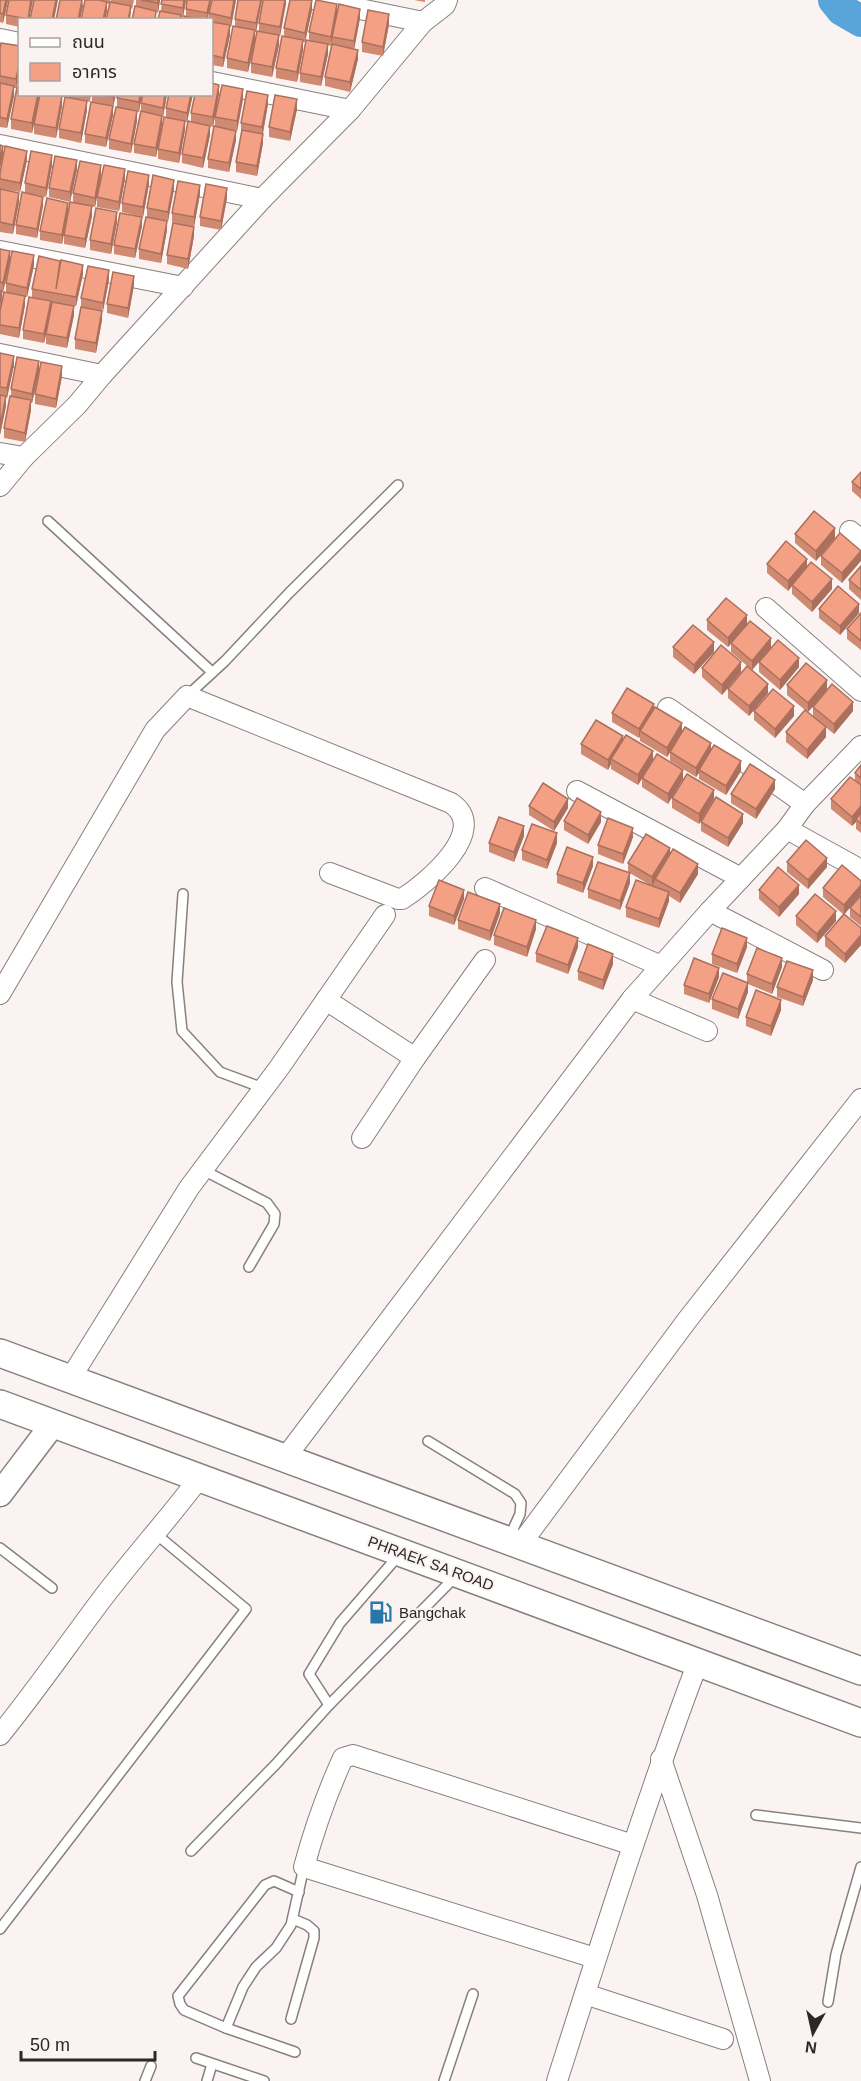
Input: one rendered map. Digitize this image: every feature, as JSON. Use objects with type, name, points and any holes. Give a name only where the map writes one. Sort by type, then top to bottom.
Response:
[{"type":"main road","points":[[0,1353],[861,1671]]},
{"type":"main road","name":"PHRAEK SA ROAD","points":[[0,1404],[861,1723]]},
{"type":"street","points":[[316,0],[423,22]]},
{"type":"street","points":[[0,486],[24,457],[77,405],[262,199],[350,110],[423,22],[447,0]]},
{"type":"street","points":[[0,39],[18,43]]},
{"type":"street","points":[[213,82],[350,110]]},
{"type":"street","points":[[0,145],[262,199]]},
{"type":"street","points":[[0,251],[183,287]]},
{"type":"street","points":[[0,354],[102,375]]},
{"type":"street","points":[[0,453],[24,457]]},
{"type":"street","points":[[766,608],[861,691]]},
{"type":"street","points":[[0,994],[155,729],[187,696],[451,803],[463,814],[464,832],[455,848],[428,880],[402,899],[330,873]]},
{"type":"street","points":[[668,708],[805,804]]},
{"type":"street","points":[[285,1458],[632,999],[787,829],[805,804],[861,746]]},
{"type":"street","points":[[577,791],[741,878]]},
{"type":"street","points":[[787,829],[861,870]]},
{"type":"street","points":[[485,888],[661,966]]},
{"type":"street","points":[[710,911],[823,970]]},
{"type":"street","points":[[70,1379],[189,1188],[385,915]]},
{"type":"street","points":[[362,1138],[415,1058],[485,960]]},
{"type":"street","points":[[632,999],[707,1031]]},
{"type":"street","points":[[326,1000],[415,1058]]},
{"type":"street","points":[[514,1543],[861,1099]]},
{"type":"street","points":[[0,1494],[53,1424]]},
{"type":"street","points":[[0,1735],[38,1688],[100,1601],[200,1477]]},
{"type":"street","points":[[558,2081],[595,1958],[661,1759],[698,1662]]},
{"type":"street","points":[[595,1958],[304,1867],[332,1781],[343,1758],[353,1755],[633,1845]]},
{"type":"street","points":[[661,1759],[706,1896],[760,2081]]},
{"type":"street","points":[[585,1994],[723,2039]]},
{"type":"lane","points":[[187,696],[398,485]]},
{"type":"lane","points":[[48,521],[213,672]]},
{"type":"lane","points":[[183,894],[177,982],[182,1031],[220,1072],[263,1088]]},
{"type":"lane","points":[[203,1170],[267,1203],[275,1214],[274,1224],[249,1267]]},
{"type":"lane","points":[[428,1441],[514,1494],[521,1503],[514,1543]]},
{"type":"lane","points":[[0,1929],[246,1609],[156,1534]]},
{"type":"lane","points":[[0,1548],[52,1588]]},
{"type":"lane","points":[[329,1705],[309,1674],[340,1623],[401,1552]]},
{"type":"lane","points":[[191,1851],[276,1764],[329,1705],[459,1573]]},
{"type":"lane","points":[[756,1815],[861,1828]]},
{"type":"lane","points":[[226,2028],[243,1987],[256,1967],[276,1948],[293,1919],[304,1867]]},
{"type":"lane","points":[[828,2002],[836,1954],[861,1867]]},
{"type":"lane","points":[[295,2052],[226,2028],[184,2010],[178,1996],[265,1885],[274,1881],[299,1892]]},
{"type":"lane","points":[[291,2019],[314,1938],[314,1931],[308,1925],[293,1919]]},
{"type":"lane","points":[[444,2081],[472,1994]]},
{"type":"lane","points":[[196,2058],[264,2081]]},
{"type":"lane","points":[[207,2081],[212,2064]]},
{"type":"lane","points":[[145,2081],[151,2066]]},
{"type":"building","points":[[0,0],[6,0],[3,14],[0,13]]},
{"type":"building","points":[[9,0],[31,0],[28,18],[6,15]]},
{"type":"building","points":[[34,0],[56,0],[52,18],[30,18]]},
{"type":"building","points":[[60,0],[82,0],[78,18],[56,18]]},
{"type":"building","points":[[85,0],[107,2],[103,18],[81,18]]},
{"type":"building","points":[[141,0],[158,0],[158,3]]},
{"type":"building","points":[[162,0],[184,0],[183,8],[161,4]]},
{"type":"building","points":[[187,0],[210,0],[207,13],[186,9]]},
{"type":"building","points":[[212,0],[234,0],[231,18],[209,13]]},
{"type":"building","points":[[238,0],[261,0],[256,23],[235,19]]},
{"type":"building","points":[[263,0],[285,0],[280,27],[259,23]]},
{"type":"building","points":[[290,0],[312,0],[305,33],[284,28]]},
{"type":"building","points":[[316,0],[337,4],[331,37],[309,32]]},
{"type":"building","points":[[110,2],[131,6],[128,18],[106,18]]},
{"type":"building","points":[[339,4],[360,9],[354,41],[332,37]]},
{"type":"building","points":[[135,6],[156,11],[155,18],[132,18]]},
{"type":"building","points":[[368,10],[389,14],[383,47],[362,42]]},
{"type":"building","points":[[160,11],[181,15],[180,18],[158,18]]},
{"type":"building","points":[[213,22],[230,25],[223,58],[213,55]]},
{"type":"building","points":[[233,26],[255,30],[248,63],[227,58]]},
{"type":"building","points":[[257,31],[279,35],[272,67],[251,63]]},
{"type":"building","points":[[282,36],[303,40],[297,72],[276,68]]},
{"type":"building","points":[[306,40],[328,44],[321,77],[300,73]]},
{"type":"building","points":[[1,43],[18,46],[16,79],[0,76]]},
{"type":"building","points":[[332,44],[358,50],[350,82],[325,77]]},
{"type":"building","points":[[0,83],[14,86],[7,119],[0,117]]},
{"type":"building","points":[[213,83],[219,85],[213,117],[191,113],[195,96],[213,96]]},
{"type":"building","points":[[222,85],[243,89],[237,121],[215,117]]},
{"type":"building","points":[[17,87],[18,96],[38,96],[32,123],[11,119]]},
{"type":"building","points":[[247,91],[268,95],[262,127],[241,123]]},
{"type":"building","points":[[275,95],[297,99],[290,132],[269,127]]},
{"type":"building","points":[[40,96],[62,96],[56,128],[34,124]]},
{"type":"building","points":[[118,96],[140,96],[139,102],[117,98]]},
{"type":"building","points":[[143,96],[165,96],[163,108],[141,103]]},
{"type":"building","points":[[169,96],[191,96],[187,113],[166,108]]},
{"type":"building","points":[[65,97],[87,101],[81,133],[59,129]]},
{"type":"building","points":[[91,102],[113,106],[106,138],[85,134]]},
{"type":"building","points":[[116,107],[137,111],[131,144],[109,139]]},
{"type":"building","points":[[141,111],[162,116],[156,148],[134,144]]},
{"type":"building","points":[[164,117],[185,121],[179,153],[158,149]]},
{"type":"building","points":[[188,121],[210,126],[203,158],[182,154]]},
{"type":"building","points":[[214,126],[236,131],[229,163],[208,159]]},
{"type":"building","points":[[242,130],[263,134],[257,166],[236,162]]},
{"type":"building","points":[[5,146],[27,151],[20,183],[0,179]]},
{"type":"building","points":[[31,151],[52,155],[46,188],[25,183]]},
{"type":"building","points":[[55,156],[77,160],[70,192],[49,188]]},
{"type":"building","points":[[80,161],[101,165],[95,198],[73,193]]},
{"type":"building","points":[[104,165],[125,169],[119,202],[97,197]]},
{"type":"building","points":[[128,171],[149,175],[143,207],[122,203]]},
{"type":"building","points":[[153,175],[174,180],[168,212],[147,208]]},
{"type":"building","points":[[178,181],[200,185],[194,217],[172,213]]},
{"type":"building","points":[[206,184],[227,188],[221,221],[200,217]]},
{"type":"building","points":[[0,189],[19,193],[13,225],[0,222]]},
{"type":"building","points":[[22,192],[43,197],[37,229],[16,225]]},
{"type":"building","points":[[47,198],[68,203],[62,235],[40,231]]},
{"type":"building","points":[[70,202],[92,206],[85,239],[64,235]]},
{"type":"building","points":[[96,208],[117,212],[111,244],[90,240]]},
{"type":"building","points":[[120,213],[142,217],[135,249],[114,245]]},
{"type":"building","points":[[146,217],[167,221],[161,254],[139,249]]},
{"type":"building","points":[[173,223],[194,227],[188,259],[167,255]]},
{"type":"building","points":[[0,249],[10,251],[3,283],[0,282]]},
{"type":"building","points":[[12,251],[34,255],[27,288],[6,283]]},
{"type":"building","points":[[39,256],[60,261],[56,289],[61,260],[83,265],[76,297],[32,289]]},
{"type":"building","points":[[88,266],[109,270],[103,303],[81,298]]},
{"type":"building","points":[[113,272],[134,276],[128,308],[107,304]]},
{"type":"building","points":[[4,292],[25,296],[19,328],[0,325]]},
{"type":"building","points":[[29,297],[51,301],[44,334],[23,330]]},
{"type":"building","points":[[52,302],[74,306],[67,338],[46,334]]},
{"type":"building","points":[[81,307],[102,311],[96,343],[75,339]]},
{"type":"building","points":[[0,353],[14,356],[7,388],[0,387]]},
{"type":"building","points":[[17,357],[39,361],[32,394],[11,389]]},
{"type":"building","points":[[41,362],[62,366],[56,399],[35,394]]},
{"type":"building","points":[[0,395],[6,396],[0,426]]},
{"type":"building","points":[[10,396],[31,400],[25,433],[4,428]]},
{"type":"building","points":[[861,472],[861,489],[852,482]]},
{"type":"building","points":[[814,511],[835,528],[816,551],[795,534]]},
{"type":"building","points":[[840,533],[861,551],[842,573],[821,556]]},
{"type":"building","points":[[786,541],[807,559],[788,581],[767,564]]},
{"type":"building","points":[[811,562],[832,579],[812,602],[792,585]]},
{"type":"building","points":[[861,566],[861,590],[849,580]]},
{"type":"building","points":[[838,586],[859,604],[840,626],[819,609]]},
{"type":"building","points":[[726,598],[747,615],[728,638],[707,620]]},
{"type":"building","points":[[861,613],[861,641],[847,629]]},
{"type":"building","points":[[750,621],[771,638],[752,661],[731,643]]},
{"type":"building","points":[[693,625],[714,642],[694,665],[673,647]]},
{"type":"building","points":[[778,640],[799,658],[780,680],[759,662]]},
{"type":"building","points":[[721,645],[741,662],[722,685],[702,668]]},
{"type":"building","points":[[806,663],[827,680],[808,703],[787,685]]},
{"type":"building","points":[[747,666],[768,684],[749,706],[728,689]]},
{"type":"building","points":[[832,684],[853,702],[834,724],[813,707]]},
{"type":"building","points":[[627,688],[654,704],[639,729],[612,713]]},
{"type":"building","points":[[773,689],[794,706],[775,729],[754,711]]},
{"type":"building","points":[[655,707],[682,723],[667,748],[640,731]]},
{"type":"building","points":[[805,710],[826,727],[807,750],[786,732]]},
{"type":"building","points":[[596,720],[623,736],[608,760],[581,744]]},
{"type":"building","points":[[685,727],[711,743],[696,768],[670,752]]},
{"type":"building","points":[[626,735],[653,751],[638,775],[611,759]]},
{"type":"building","points":[[714,745],[741,761],[726,786],[699,770]]},
{"type":"building","points":[[657,754],[683,770],[668,794],[642,778]]},
{"type":"building","points":[[750,764],[775,780],[756,809],[731,794]]},
{"type":"building","points":[[861,765],[861,778],[855,773]]},
{"type":"building","points":[[687,774],[714,790],[699,814],[672,798]]},
{"type":"building","points":[[850,777],[861,785],[861,806],[852,817],[831,799]]},
{"type":"building","points":[[543,783],[568,799],[554,822],[529,806]]},
{"type":"building","points":[[716,797],[743,814],[728,838],[701,822]]},
{"type":"building","points":[[577,798],[601,812],[588,835],[564,821]]},
{"type":"building","points":[[861,813],[861,824],[856,819]]},
{"type":"building","points":[[499,817],[524,826],[514,852],[489,843]]},
{"type":"building","points":[[608,818],[633,828],[623,854],[598,845]]},
{"type":"building","points":[[532,824],[557,833],[547,860],[522,850]]},
{"type":"building","points":[[646,834],[670,848],[652,877],[628,863]]},
{"type":"building","points":[[806,840],[827,858],[808,880],[787,862]]},
{"type":"building","points":[[567,847],[593,857],[583,883],[557,874]]},
{"type":"building","points":[[673,849],[698,864],[680,893],[655,879]]},
{"type":"building","points":[[598,862],[630,873],[620,901],[588,889]]},
{"type":"building","points":[[842,865],[861,881],[861,885],[844,905],[823,888]]},
{"type":"building","points":[[778,867],[799,885],[779,907],[759,890]]},
{"type":"building","points":[[439,880],[464,890],[454,916],[429,906]]},
{"type":"building","points":[[636,880],[669,892],[659,919],[626,907]]},
{"type":"building","points":[[468,892],[500,904],[490,931],[458,920]]},
{"type":"building","points":[[815,894],[836,911],[817,934],[796,916]]},
{"type":"building","points":[[861,895],[861,917],[850,908]]},
{"type":"building","points":[[504,908],[536,920],[527,947],[494,935]]},
{"type":"building","points":[[844,914],[861,928],[861,935],[845,954],[825,936]]},
{"type":"building","points":[[547,926],[578,938],[568,965],[536,953]]},
{"type":"building","points":[[722,928],[747,938],[737,964],[712,954]]},
{"type":"building","points":[[588,944],[613,954],[603,980],[578,971]]},
{"type":"building","points":[[757,948],[782,958],[772,984],[747,974]]},
{"type":"building","points":[[694,958],[719,968],[709,994],[684,985]]},
{"type":"building","points":[[787,961],[813,970],[803,997],[777,987]]},
{"type":"building","points":[[723,973],[748,983],[738,1009],[712,999]]},
{"type":"building","points":[[756,990],[781,1000],[771,1026],[746,1017]]},
{"type":"waterway","points":[[834,0],[842,10],[861,21]]},
{"type":"place","name":"Bangchak","points":[[381,1612]]}]
